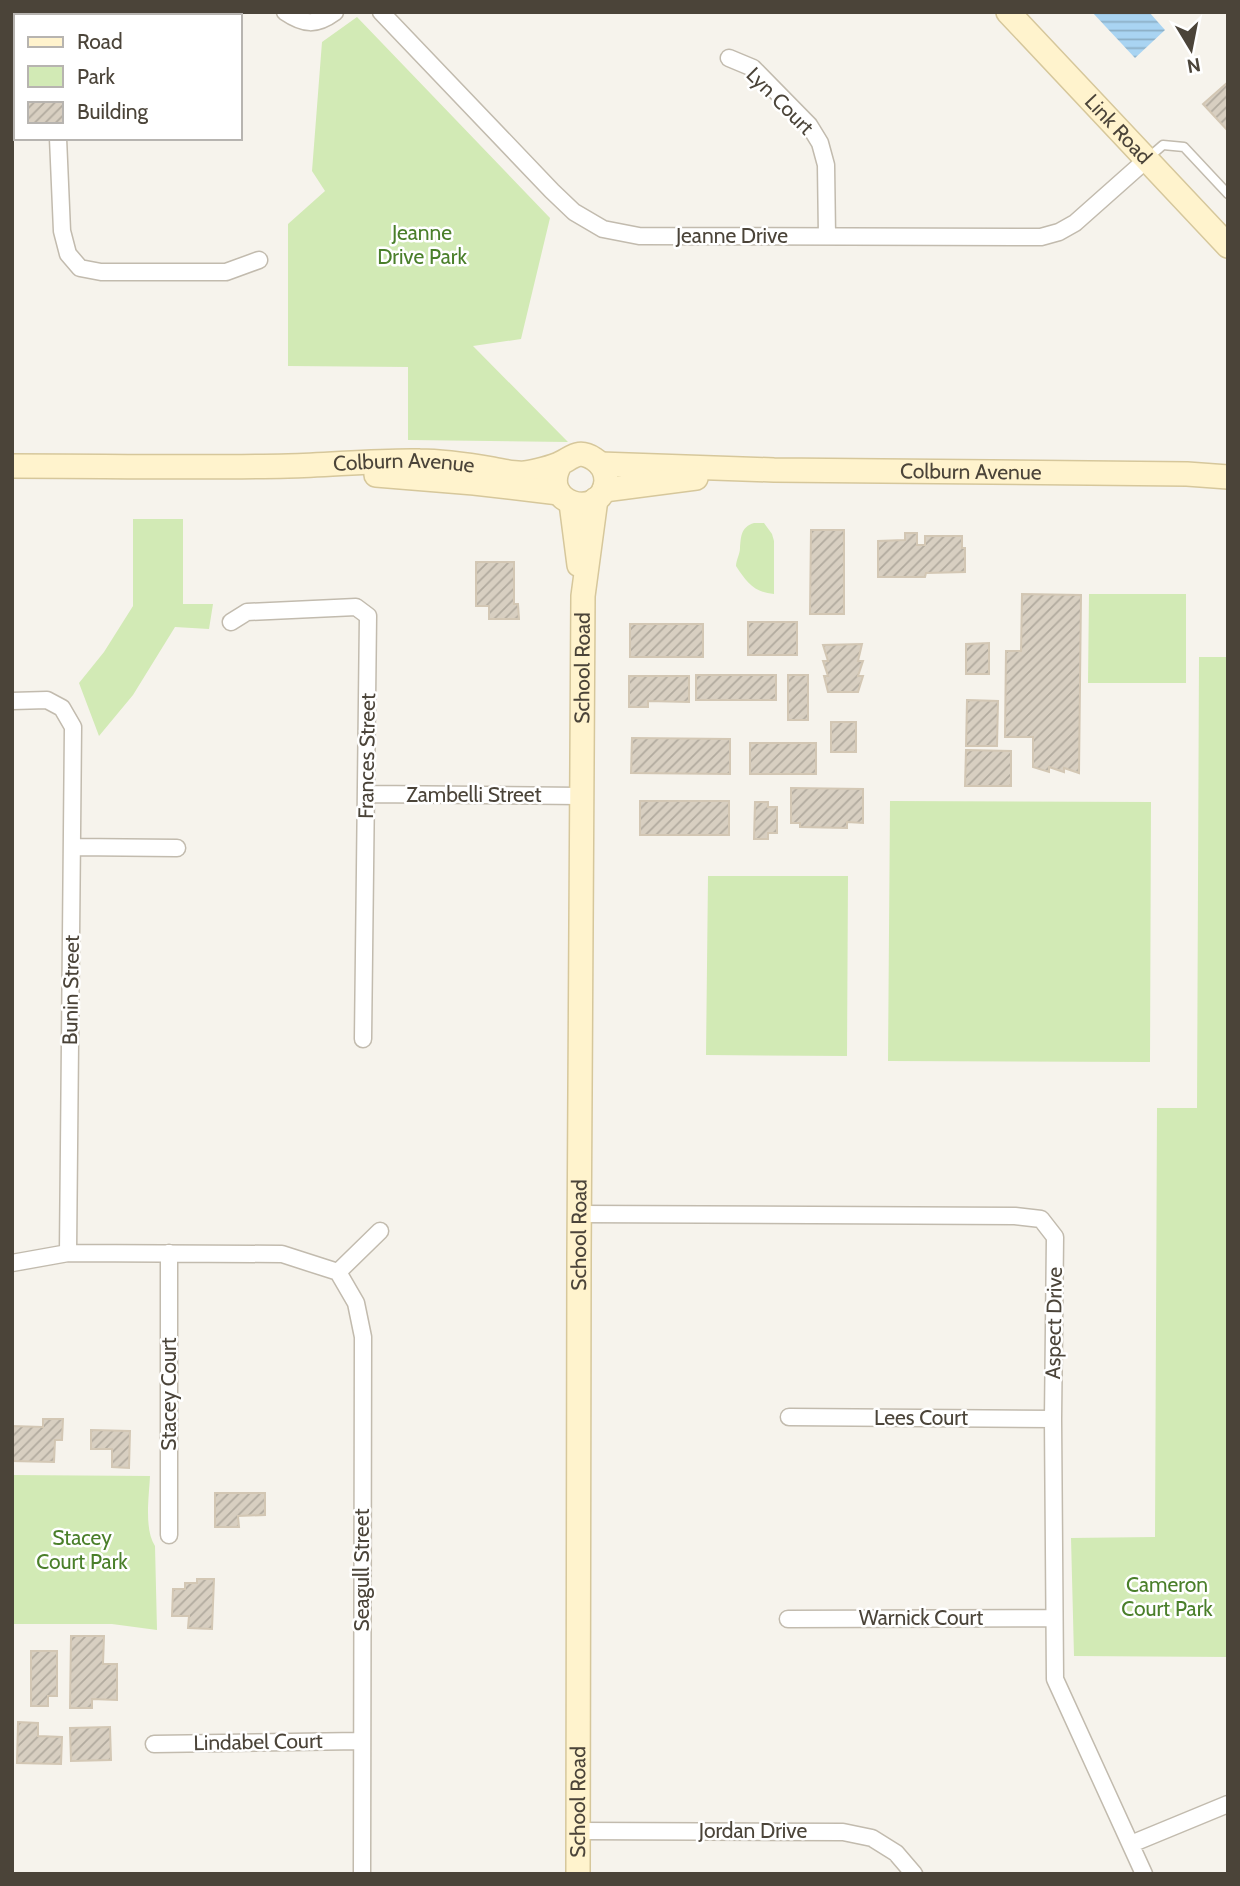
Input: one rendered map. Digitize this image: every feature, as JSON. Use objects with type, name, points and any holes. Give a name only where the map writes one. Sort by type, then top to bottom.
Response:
[{"type":"street","points":[[285,12],[296,20],[312,23],[326,19],[335,12]]},
{"type":"street","name":"Jeanne Drive","points":[[381,12],[574,212],[603,229],[639,236],[1041,237],[1059,232],[1075,223],[1146,160]]},
{"type":"street","name":"Link Road","points":[[1009,12],[1228,246]]},
{"type":"street","name":"Lyn Court","points":[[729,58],[753,68],[809,125],[820,143],[825,165],[827,236]]},
{"type":"street","points":[[58,140],[62,232],[68,254],[80,268],[101,272],[226,272],[259,260]]},
{"type":"street","name":"Colburn Avenue","points":[[12,466],[286,466],[421,460],[526,473],[561,463],[576,455],[585,455],[600,464],[755,470],[1187,474],[1228,477]]},
{"type":"street","points":[[561,463],[555,478],[556,486],[565,498]]},
{"type":"street","points":[[600,464],[605,476],[600,494]]},
{"type":"street","name":"Colburn Avenue","points":[[286,466],[474,483],[565,498],[584,505],[600,494],[755,470]]},
{"type":"street","name":"Colburn Avenue","points":[[1187,474],[1228,470]]},
{"type":"street","name":"School Road","points":[[578,1874],[583,596],[600,494]]},
{"type":"street","name":"School Road","points":[[565,498],[583,596]]},
{"type":"street","name":"Frances Street","points":[[231,622],[247,612],[356,607],[368,616],[363,1039]]},
{"type":"street","name":"Bunin Street","points":[[12,701],[47,700],[62,708],[73,727],[68,1253]]},
{"type":"street","name":"Zambelli Street","points":[[367,794],[581,796]]},
{"type":"street","points":[[72,847],[177,848]]},
{"type":"street","name":"Aspect Drive","points":[[579,1214],[1015,1216],[1041,1219],[1055,1237],[1055,1679],[1144,1874]]},
{"type":"street","points":[[12,1263],[68,1253],[282,1254],[338,1272],[380,1231]]},
{"type":"street","name":"Stacey Court","points":[[169,1253],[169,1535]]},
{"type":"street","name":"Seagull Street","points":[[338,1272],[356,1303],[363,1337],[362,1874]]},
{"type":"street","name":"Lees Court","points":[[789,1417],[1053,1419]]},
{"type":"street","name":"Warnick Court","points":[[788,1619],[1054,1618]]},
{"type":"street","name":"Lindabel Court","points":[[155,1744],[361,1741]]},
{"type":"street","points":[[1130,1844],[1228,1804]]},
{"type":"street","name":"Jordan Drive","points":[[578,1831],[843,1832],[872,1838],[896,1853],[914,1874]]},
{"type":"lane","points":[[1146,160],[1163,145],[1184,147],[1228,194]]},
{"type":"green space","name":"Jeanne Drive Park","points":[[357,17],[550,218],[521,339],[473,346],[568,442],[408,440],[408,367],[288,366],[288,224],[325,191],[312,171],[322,42]]},
{"type":"green space","points":[[133,519],[183,519],[183,604],[213,604],[209,629],[175,627],[133,695],[99,736],[79,683],[104,652],[133,606]]},
{"type":"green space","points":[[754,523],[764,523],[774,541],[774,594],[752,586],[736,566],[742,532]]},
{"type":"green space","points":[[1089,594],[1186,594],[1186,683],[1088,683]]},
{"type":"green space","name":"Cameron Court Park","points":[[1199,657],[1228,657],[1228,1657],[1074,1656],[1071,1538],[1155,1537],[1157,1108],[1197,1108]]},
{"type":"green space","points":[[890,801],[1151,802],[1150,1062],[888,1061]]},
{"type":"green space","points":[[708,876],[848,876],[847,1056],[706,1055]]},
{"type":"green space","name":"Stacey Court Park","points":[[12,1475],[150,1476],[148,1522],[155,1546],[157,1630],[112,1624],[12,1624]]},
{"type":"water","points":[[1092,12],[1149,12],[1165,30],[1135,58]]},
{"type":"building","points":[[1228,82],[1228,131],[1203,104]]},
{"type":"building","points":[[811,530],[844,530],[844,614],[810,614]]},
{"type":"building","points":[[905,533],[917,533],[917,545],[925,545],[925,536],[962,536],[965,572],[926,573],[925,577],[878,577],[878,541],[905,540]]},
{"type":"building","points":[[476,562],[514,562],[514,604],[518,604],[519,619],[489,619],[489,606],[476,606]]},
{"type":"building","points":[[1022,594],[1081,595],[1079,773],[1064,768],[1064,772],[1049,767],[1049,772],[1033,767],[1033,737],[1005,737],[1006,651],[1021,651]]},
{"type":"building","points":[[748,622],[797,622],[797,655],[748,655]]},
{"type":"building","points":[[630,624],[703,624],[703,657],[630,657]]},
{"type":"building","points":[[989,643],[989,674],[966,674],[966,644]]},
{"type":"building","points":[[862,644],[858,661],[863,661],[858,676],[863,676],[858,692],[828,692],[824,676],[828,676],[823,661],[828,661],[823,645]]},
{"type":"building","points":[[696,675],[776,675],[776,700],[696,700]]},
{"type":"building","points":[[788,675],[808,675],[808,720],[788,720]]},
{"type":"building","points":[[629,676],[689,676],[689,702],[648,701],[648,707],[629,707]]},
{"type":"building","points":[[967,700],[998,701],[997,746],[966,746]]},
{"type":"building","points":[[831,722],[856,722],[856,752],[831,752]]},
{"type":"building","points":[[632,738],[730,739],[730,774],[631,773]]},
{"type":"building","points":[[750,743],[816,743],[816,774],[750,774]]},
{"type":"building","points":[[966,750],[1011,751],[1011,786],[965,786]]},
{"type":"building","points":[[791,788],[863,789],[863,823],[847,822],[847,828],[800,827],[800,823],[791,823]]},
{"type":"building","points":[[640,801],[729,801],[729,835],[640,835]]},
{"type":"building","points":[[755,802],[768,802],[768,807],[777,807],[777,833],[768,833],[768,839],[754,839]]},
{"type":"building","points":[[43,1419],[63,1419],[62,1440],[55,1440],[54,1462],[12,1461],[12,1426],[43,1427]]},
{"type":"building","points":[[91,1430],[130,1431],[129,1468],[112,1467],[112,1449],[91,1449]]},
{"type":"building","points":[[215,1493],[265,1493],[265,1515],[238,1516],[239,1527],[215,1527]]},
{"type":"building","points":[[197,1579],[214,1579],[212,1629],[188,1628],[189,1616],[172,1616],[173,1589],[185,1589],[185,1583],[197,1583]]},
{"type":"building","points":[[71,1636],[104,1636],[103,1664],[117,1664],[117,1700],[92,1699],[92,1708],[70,1708]]},
{"type":"building","points":[[31,1651],[57,1651],[57,1696],[48,1696],[48,1706],[31,1706]]},
{"type":"building","points":[[18,1722],[38,1723],[38,1736],[62,1737],[61,1764],[17,1763]]},
{"type":"building","points":[[110,1727],[111,1760],[71,1761],[70,1728]]}]
